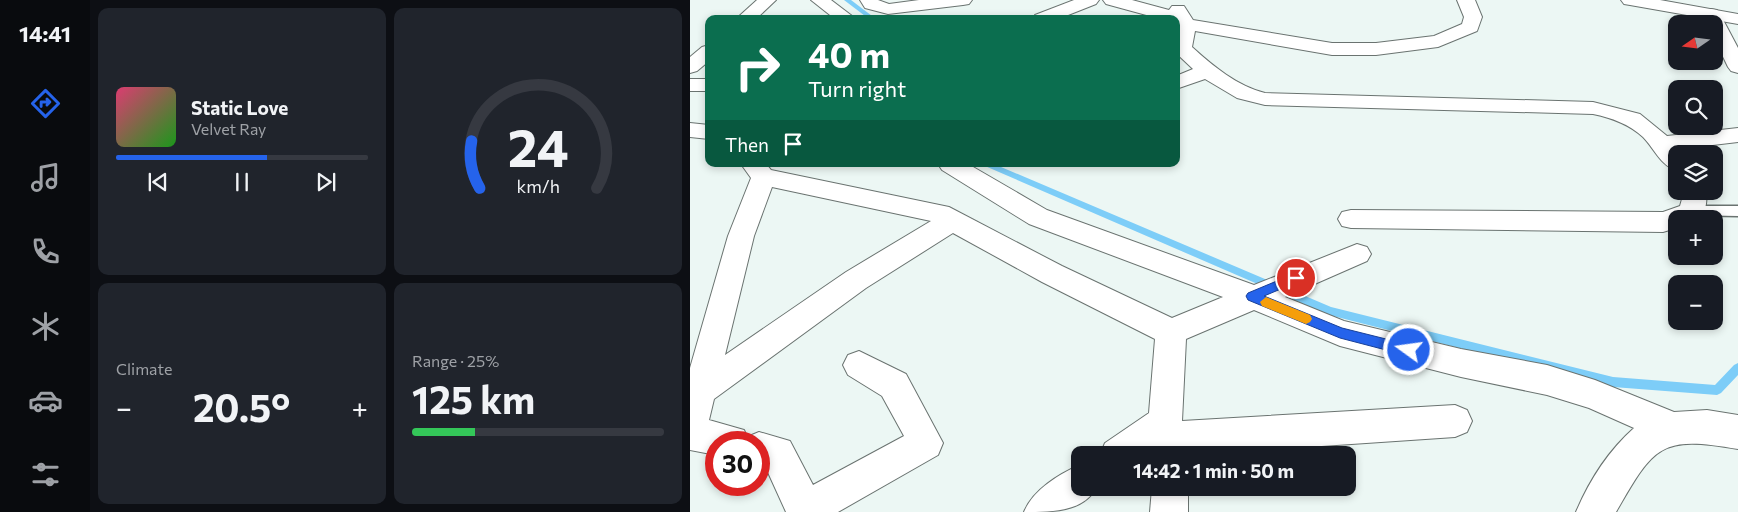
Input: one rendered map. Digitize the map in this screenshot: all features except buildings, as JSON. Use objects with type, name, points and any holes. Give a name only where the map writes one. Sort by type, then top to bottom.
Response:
[{"type":"main road","points":[[750,15],[767,0]]},
{"type":"main road","points":[[820,0],[841,15]]},
{"type":"main road","points":[[869,0],[871,4],[888,9],[963,0]]},
{"type":"main road","points":[[1051,15],[1090,0]]},
{"type":"main road","points":[[1112,0],[1167,15]]},
{"type":"main road","points":[[1175,0],[1173,3],[1187,24],[1182,48],[1207,71],[1244,94],[1265,99],[1593,108],[1619,113],[1639,121],[1668,152]]},
{"type":"main road","points":[[1180,19],[1187,24],[1332,49],[1402,48],[1438,41],[1471,27],[1473,17],[1466,0]]},
{"type":"main road","points":[[1630,0],[1738,19]]},
{"type":"main road","points":[[1676,0],[1738,11]]},
{"type":"main road","points":[[1711,14],[1738,67]]},
{"type":"main road","points":[[690,67],[705,54]]},
{"type":"main road","points":[[1180,81],[1207,71]]},
{"type":"main road","points":[[690,85],[705,85]]},
{"type":"main road","points":[[690,130],[705,132]]},
{"type":"main road","points":[[1700,145],[1738,135]]},
{"type":"main road","points":[[955,167],[1038,217],[1267,290],[1340,333],[1461,363],[1546,380],[1595,395],[1671,427]]},
{"type":"main road","points":[[705,435],[690,431],[758,170],[940,214],[1052,274],[1171,332],[1267,290],[1357,254]]},
{"type":"main road","points":[[1351,219],[1664,222],[1668,220]]},
{"type":"main road","points":[[701,390],[850,286],[927,235],[953,221]]},
{"type":"main road","points":[[1169,438],[1171,332]]},
{"type":"main road","points":[[770,451],[777,453],[806,511],[926,443],[894,385],[859,365]]},
{"type":"main road","points":[[1145,446],[1169,438],[1455,421]]},
{"type":"main road","points":[[1595,512],[1630,454],[1650,435],[1671,427],[1712,426],[1738,432]]},
{"type":"main road","points":[[1043,512],[1071,490]]},
{"type":"main road","points":[[1170,496],[1170,512]]},
{"type":"lane","points":[[1723,211],[1738,211]]},
{"type":"waterway","points":[[847,0],[868,15]]},
{"type":"waterway","points":[[995,167],[1329,311],[1613,382],[1717,390],[1738,368]]},
{"type":"slow traffic","points":[[1266,302],[1306,319]]},
{"type":"route","points":[[1296,278],[1252,296],[1340,333],[1409,350]]}]
